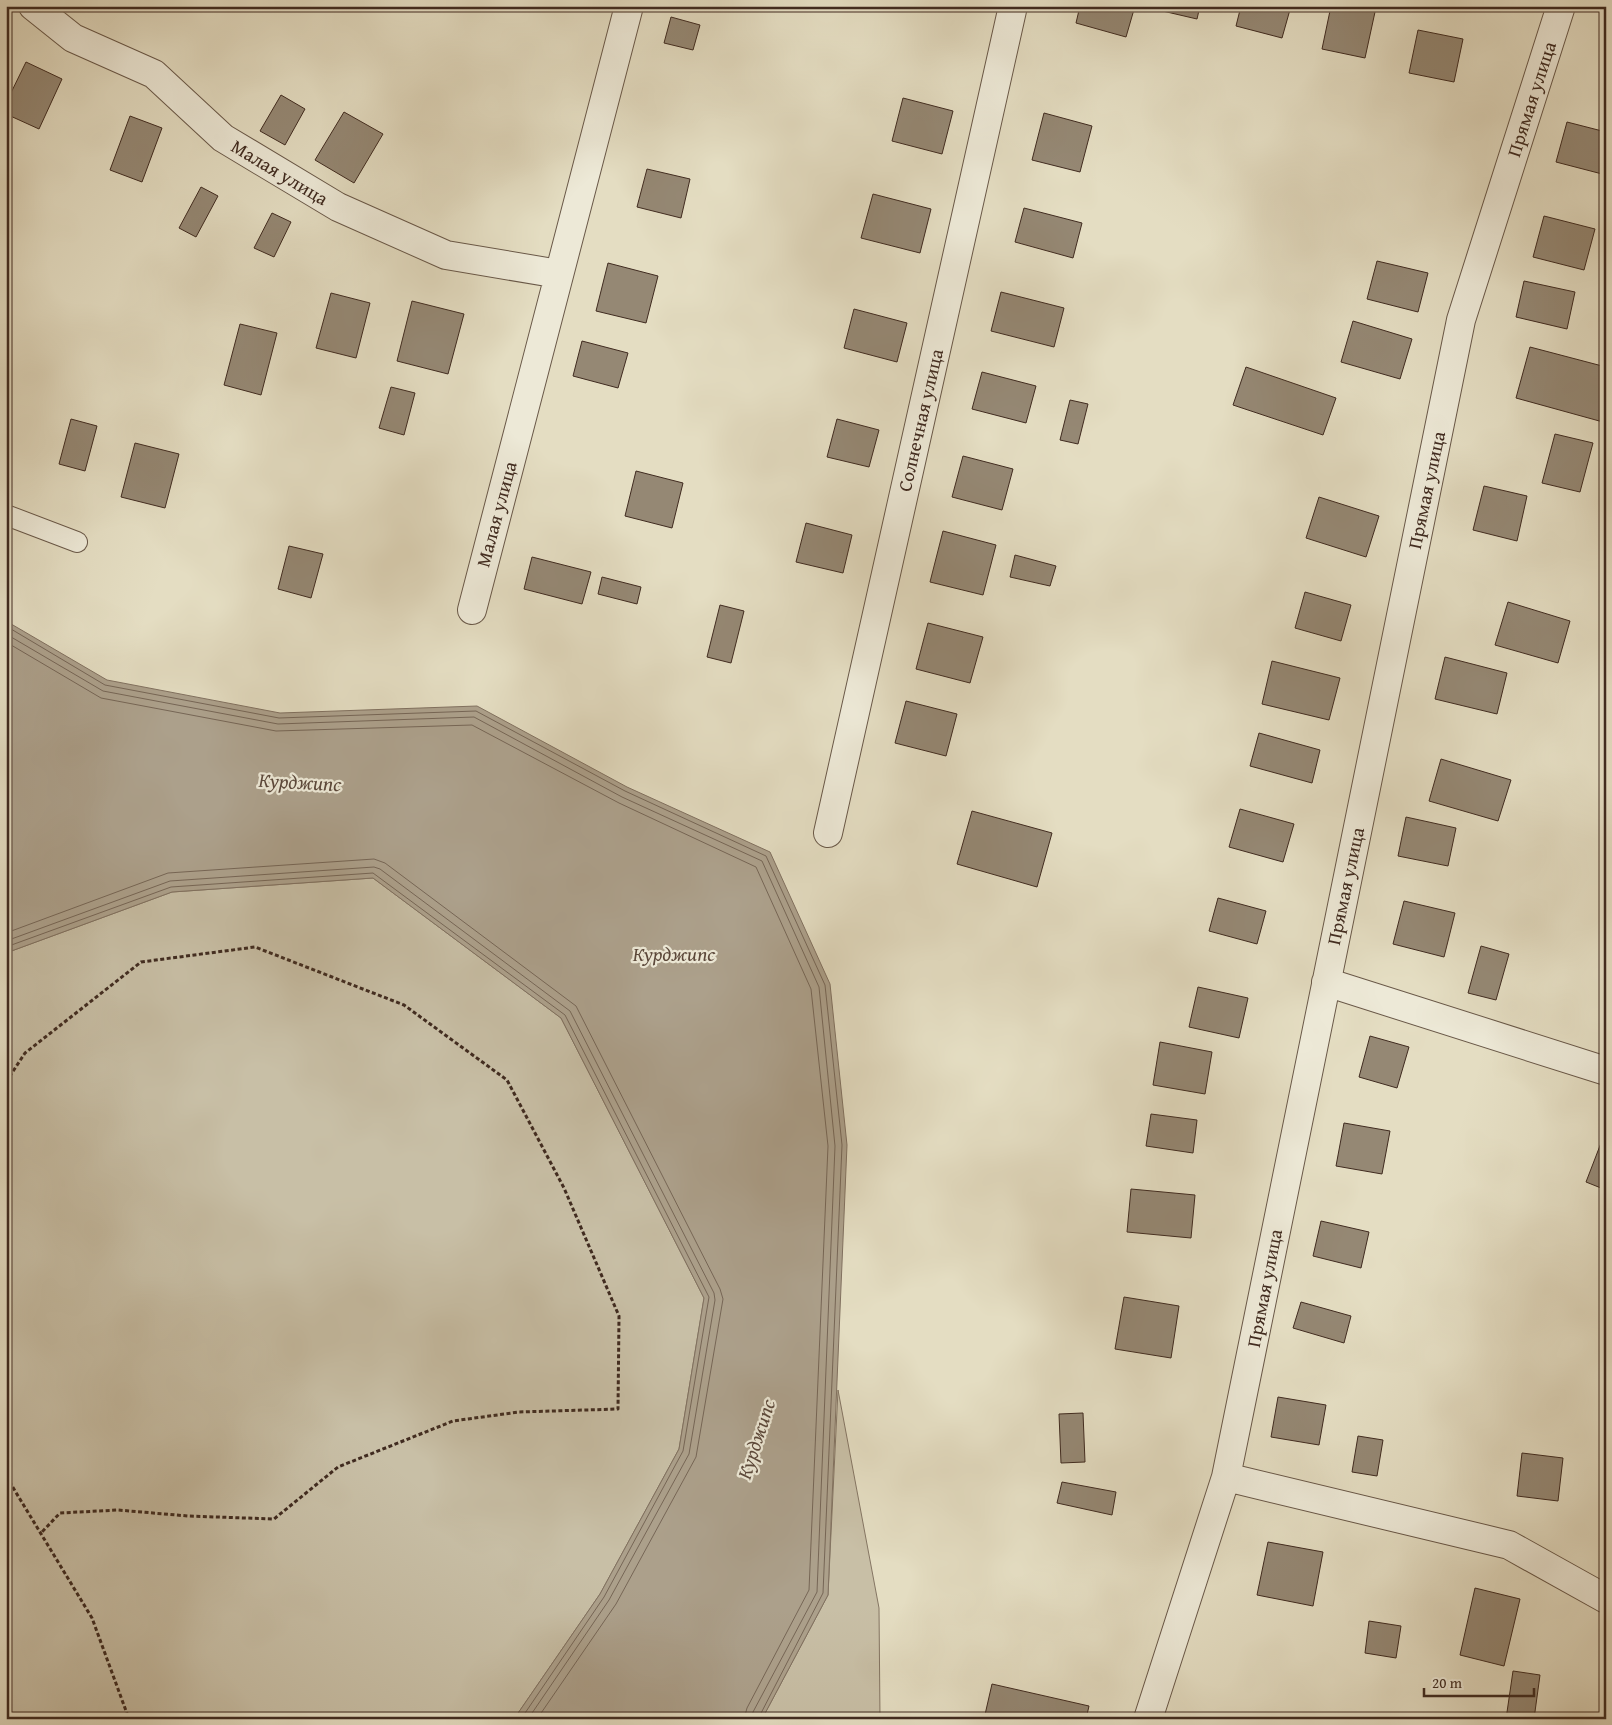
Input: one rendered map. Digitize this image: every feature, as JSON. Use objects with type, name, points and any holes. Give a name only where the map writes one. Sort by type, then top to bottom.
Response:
[{"type":"street","name":"Малая улица","points":[[32,6],[73,38],[154,74],[224,138],[338,207],[446,256],[559,274]]},
{"type":"street","name":"Малая улица","points":[[472,610],[629,6]]},
{"type":"street","name":"Солнечная улица","points":[[828,833],[1012,6]]},
{"type":"street","name":"Прямая улица","points":[[1148,1719],[1226,1477],[1460,320],[1561,6]]},
{"type":"street","points":[[1326,982],[1606,1070]]},
{"type":"street","points":[[1226,1477],[1509,1545],[1606,1599]]},
{"type":"lane","points":[[6,515],[77,542]]},
{"type":"path","points":[[6,1082],[25,1053],[141,962],[255,947],[404,1005],[506,1080],[564,1188],[619,1316],[618,1409],[519,1412],[453,1420],[338,1467],[274,1519],[188,1516],[118,1510],[60,1513],[40,1533]]},
{"type":"path","points":[[6,1476],[92,1618],[130,1719]]},
{"type":"shaded area","points":[[373,878],[561,1018],[704,1298],[679,1449],[600,1594],[514,1719],[6,1719],[6,953],[172,892]]},
{"type":"shaded area","points":[[838,1390],[879,1608],[880,1719],[762,1719],[828,1595]]},
{"type":"water","name":"Курджипс","points":[[6,621],[107,680],[280,713],[477,706],[627,787],[770,852],[830,984],[847,1145],[828,1595],[762,1719],[514,1719],[600,1594],[679,1449],[704,1298],[561,1018],[373,878],[172,892],[6,953]]},
{"type":"building","points":[[1080,6],[1135,6],[1126,37],[1076,23]]},
{"type":"building","points":[[1154,6],[1200,6],[1197,19],[1154,9]]},
{"type":"building","points":[[1241,6],[1291,6],[1282,38],[1236,26]]},
{"type":"building","points":[[1331,6],[1351,6],[1375,12],[1365,58],[1322,49]]},
{"type":"building","points":[[671,17],[700,25],[693,50],[664,43]]},
{"type":"building","points":[[1418,30],[1463,39],[1454,82],[1409,73]]},
{"type":"building","points":[[26,62],[62,79],[39,129],[6,114],[6,103]]},
{"type":"building","points":[[281,95],[305,109],[285,145],[260,131]]},
{"type":"building","points":[[903,98],[953,111],[942,154],[892,141]]},
{"type":"building","points":[[344,112],[383,134],[354,183],[315,160]]},
{"type":"building","points":[[1044,113],[1092,126],[1080,172],[1032,160]]},
{"type":"building","points":[[130,116],[162,128],[142,182],[110,170]]},
{"type":"building","points":[[1567,122],[1606,132],[1606,175],[1556,162]]},
{"type":"building","points":[[647,169],[690,179],[681,218],[637,207]]},
{"type":"building","points":[[201,187],[218,196],[196,237],[179,228]]},
{"type":"building","points":[[873,194],[931,209],[920,253],[861,238]]},
{"type":"building","points":[[1024,208],[1082,223],[1073,258],[1015,242]]},
{"type":"building","points":[[272,213],[291,222],[274,257],[254,248]]},
{"type":"building","points":[[1544,216],[1595,229],[1584,270],[1533,257]]},
{"type":"building","points":[[1377,261],[1428,273],[1418,312],[1367,299]]},
{"type":"building","points":[[608,263],[658,276],[646,323],[596,311]]},
{"type":"building","points":[[1524,281],[1575,292],[1567,329],[1516,317]]},
{"type":"building","points":[[1001,292],[1064,308],[1054,347],[991,331]]},
{"type":"building","points":[[331,293],[370,303],[356,358],[316,348]]},
{"type":"building","points":[[412,301],[464,314],[448,374],[397,361]]},
{"type":"building","points":[[854,309],[907,323],[897,362],[844,348]]},
{"type":"building","points":[[1353,321],[1412,339],[1400,379],[1341,362]]},
{"type":"building","points":[[240,324],[277,333],[261,395],[224,385]]},
{"type":"building","points":[[582,341],[628,353],[618,388],[573,376]]},
{"type":"building","points":[[1530,347],[1606,367],[1606,413],[1603,422],[1516,398]]},
{"type":"building","points":[[1246,367],[1336,398],[1323,435],[1233,405]]},
{"type":"building","points":[[982,372],[1036,386],[1026,423],[972,409]]},
{"type":"building","points":[[391,387],[415,393],[404,435],[379,428]]},
{"type":"building","points":[[1070,400],[1088,404],[1078,444],[1060,440]]},
{"type":"building","points":[[71,419],[97,426],[85,471],[59,464]]},
{"type":"building","points":[[837,419],[879,430],[869,467],[827,457]]},
{"type":"building","points":[[1555,434],[1593,443],[1580,492],[1542,483]]},
{"type":"building","points":[[135,443],[179,454],[165,508],[121,497]]},
{"type":"building","points":[[963,456],[1013,469],[1002,510],[952,497]]},
{"type":"building","points":[[636,471],[683,483],[672,528],[625,516]]},
{"type":"building","points":[[1484,486],[1527,496],[1517,541],[1473,530]]},
{"type":"building","points":[[1319,497],[1379,516],[1366,557],[1306,538]]},
{"type":"building","points":[[806,523],[852,535],[843,573],[796,562]]},
{"type":"building","points":[[943,531],[996,545],[983,595],[930,582]]},
{"type":"building","points":[[289,546],[323,554],[311,598],[278,589]]},
{"type":"building","points":[[1015,555],[1056,566],[1050,586],[1010,577]]},
{"type":"building","points":[[532,557],[591,572],[582,604],[524,589]]},
{"type":"building","points":[[602,577],[641,587],[637,604],[598,594]]},
{"type":"building","points":[[1305,592],[1351,605],[1341,641],[1295,628]]},
{"type":"building","points":[[1508,602],[1570,621],[1558,663],[1495,645]]},
{"type":"building","points":[[720,605],[744,611],[731,663],[707,657]]},
{"type":"building","points":[[928,623],[983,637],[970,683],[916,669]]},
{"type":"building","points":[[1445,657],[1507,673],[1497,714],[1435,699]]},
{"type":"building","points":[[1272,661],[1340,678],[1329,720],[1262,704]]},
{"type":"building","points":[[906,701],[957,714],[946,756],[895,743]]},
{"type":"building","points":[[1259,733],[1320,750],[1312,783],[1250,766]]},
{"type":"building","points":[[1441,759],[1511,780],[1498,821],[1429,801]]},
{"type":"building","points":[[1240,809],[1294,824],[1283,862],[1229,847]]},
{"type":"building","points":[[972,811],[1052,833],[1037,887],[957,864]]},
{"type":"building","points":[[1406,817],[1456,828],[1448,866],[1398,856]]},
{"type":"building","points":[[1218,898],[1266,911],[1257,944],[1209,931]]},
{"type":"building","points":[[1404,901],[1455,913],[1444,957],[1393,944]]},
{"type":"building","points":[[1481,946],[1509,954],[1496,1000],[1468,993]]},
{"type":"building","points":[[1198,987],[1248,998],[1239,1038],[1189,1027]]},
{"type":"building","points":[[1370,1036],[1409,1047],[1397,1088],[1359,1077]]},
{"type":"building","points":[[1160,1042],[1212,1052],[1205,1094],[1153,1085]]},
{"type":"building","points":[[1151,1114],[1197,1120],[1193,1153],[1146,1146]]},
{"type":"building","points":[[1344,1123],[1390,1131],[1382,1174],[1336,1166]]},
{"type":"building","points":[[1606,1130],[1606,1190],[1586,1182]]},
{"type":"building","points":[[1131,1189],[1195,1195],[1191,1238],[1127,1232]]},
{"type":"building","points":[[1321,1221],[1369,1232],[1361,1268],[1313,1256]]},
{"type":"building","points":[[1124,1297],[1179,1306],[1171,1358],[1115,1349]]},
{"type":"building","points":[[1301,1302],[1351,1316],[1344,1343],[1293,1328]]},
{"type":"building","points":[[1278,1397],[1326,1405],[1319,1445],[1271,1437]]},
{"type":"building","points":[[1083,1413],[1085,1462],[1061,1463],[1059,1414]]},
{"type":"building","points":[[1358,1436],[1383,1440],[1377,1476],[1352,1472]]},
{"type":"building","points":[[1522,1453],[1563,1458],[1558,1501],[1517,1496]]},
{"type":"building","points":[[1062,1482],[1116,1492],[1112,1515],[1057,1503]]},
{"type":"building","points":[[1268,1542],[1323,1552],[1313,1606],[1257,1595]]},
{"type":"building","points":[[1475,1588],[1520,1599],[1504,1666],[1460,1655]]},
{"type":"building","points":[[1369,1621],[1401,1626],[1396,1658],[1365,1653]]},
{"type":"building","points":[[1513,1671],[1540,1675],[1534,1719],[1506,1719]]},
{"type":"building","points":[[992,1684],[1089,1706],[1086,1719],[984,1719]]}]
